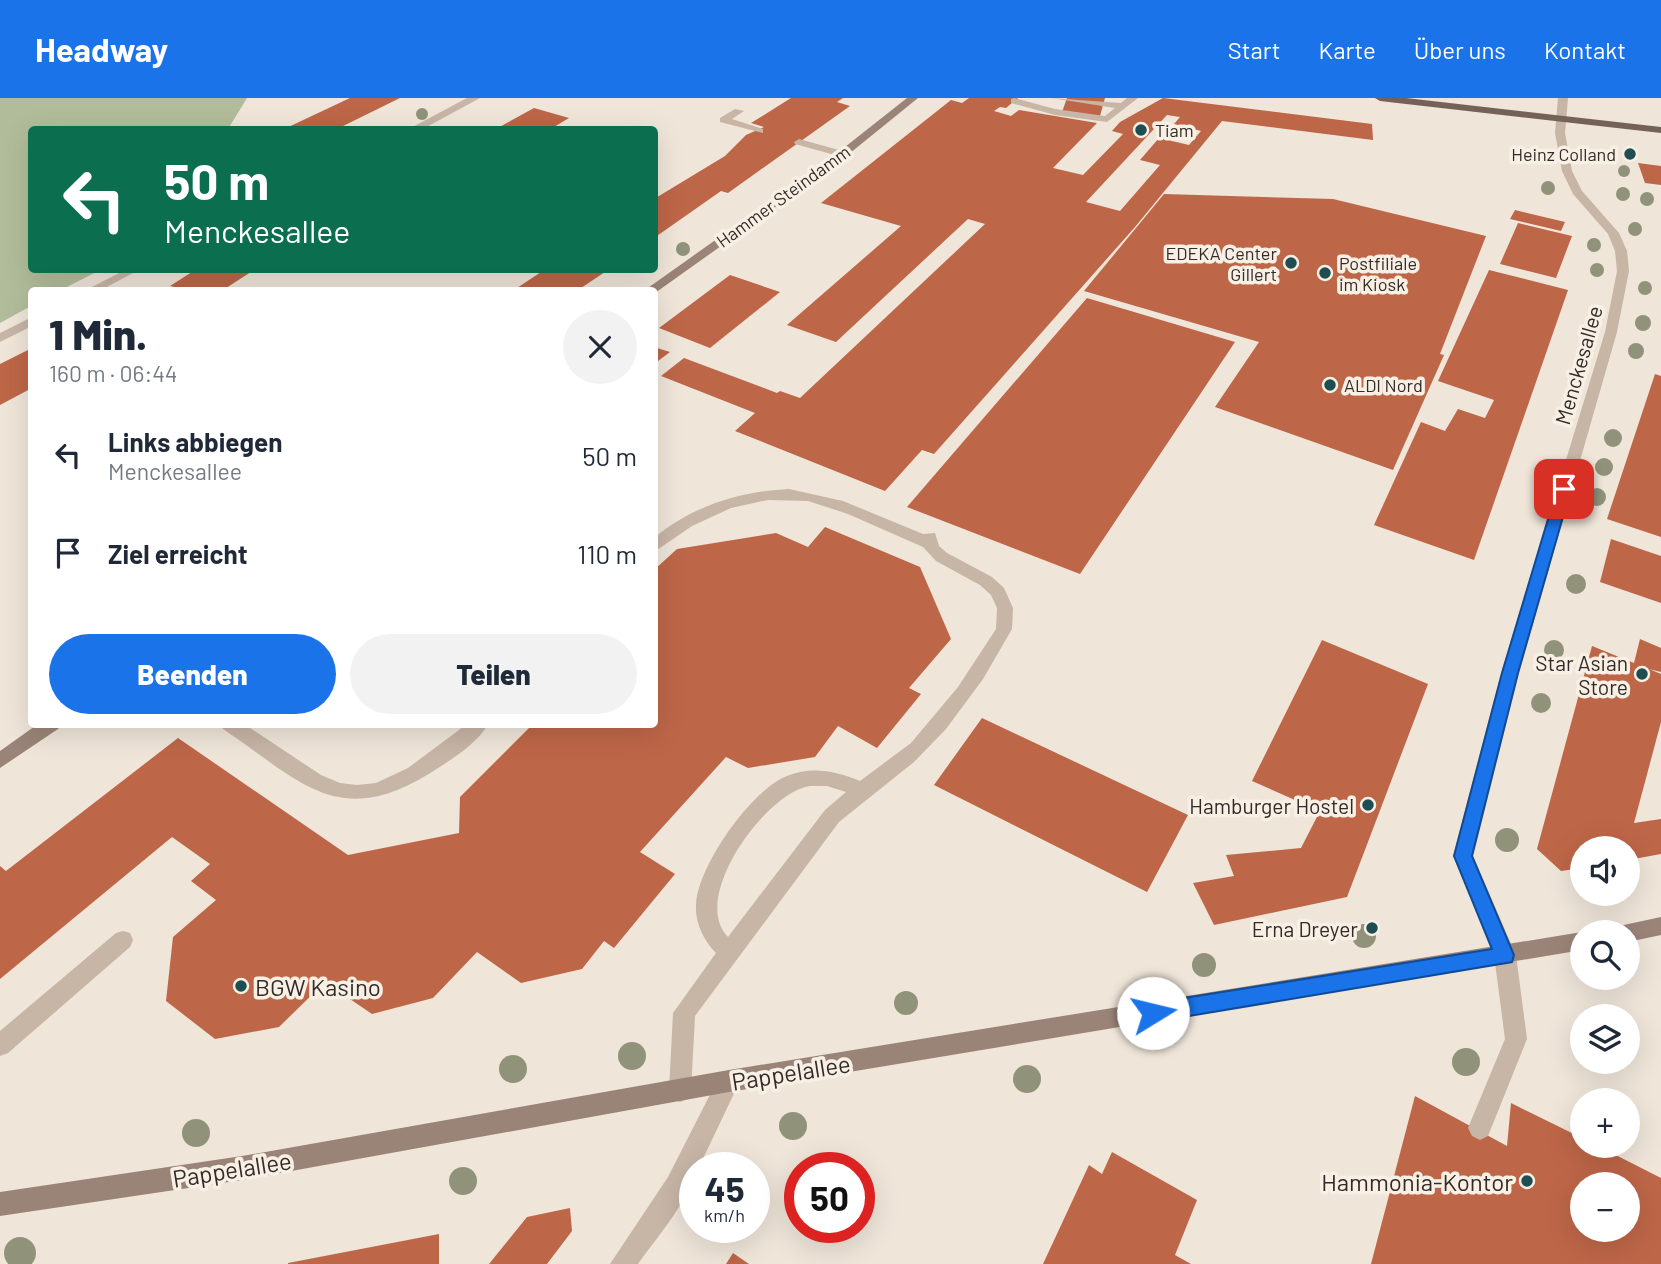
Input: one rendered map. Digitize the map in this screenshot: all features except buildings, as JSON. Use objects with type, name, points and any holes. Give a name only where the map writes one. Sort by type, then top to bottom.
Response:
[{"type":"main road","name":"Hammer Steindamm","points":[[655,287],[842,154],[913,98]]},
{"type":"main road","points":[[1380,98],[1661,130]]},
{"type":"main road","points":[[0,761],[46,728]]},
{"type":"main road","points":[[1640,930],[1661,926]]},
{"type":"main road","name":"Pappelallee","points":[[0,1204],[242,1168],[729,1081],[1570,943]]},
{"type":"street","points":[[420,126],[475,98]]},
{"type":"street","points":[[1034,106],[1046,98]]},
{"type":"street","points":[[1056,98],[1124,106]]},
{"type":"street","points":[[1014,101],[1107,119],[1133,98]]},
{"type":"street","points":[[1558,118],[1563,98]]},
{"type":"street","points":[[739,111],[724,121],[759,131]]},
{"type":"street","name":"Menckesallee","points":[[1480,1128],[1516,1039],[1505,955],[1463,856],[1510,673],[1611,332],[1622,252],[1611,227],[1575,190],[1560,141],[1558,118]]},
{"type":"street","points":[[799,142],[842,154]]},
{"type":"street","points":[[98,287],[127,273]]},
{"type":"street","points":[[0,338],[28,323]]},
{"type":"street","points":[[658,544],[689,518],[734,502],[789,494],[820,499],[929,540],[934,553],[970,570],[995,587],[1005,607],[1004,629],[929,738],[902,762],[860,790],[832,816],[684,1013],[680,1091]]},
{"type":"street","points":[[235,728],[327,787],[354,793],[384,787],[416,773],[448,753],[476,728]]},
{"type":"street","points":[[730,953],[718,944],[709,930],[705,915],[713,874],[726,850],[769,798],[793,782],[818,777],[832,778],[860,790]]},
{"type":"street","points":[[0,1045],[123,940]]},
{"type":"street","points":[[623,1264],[677,1186],[729,1081]]},
{"type":"green space","points":[[0,98],[247,98],[230,126],[28,126],[28,273],[94,273],[67,287],[28,287],[28,308],[0,323]]},
{"type":"place","name":"Tiam","points":[[1141,130]]},
{"type":"place","name":"Heinz Colland","points":[[1630,154]]},
{"type":"place","name":"EDEKA Center Gillert","points":[[1291,263]]},
{"type":"place","name":"Postfiliale im Kiosk","points":[[1325,273]]},
{"type":"place","name":"ALDI Nord","points":[[1330,385]]},
{"type":"place","name":"Star Asian Store","points":[[1642,674]]},
{"type":"place","name":"Hamburger Hostel","points":[[1368,805]]},
{"type":"place","name":"Erna Dreyer","points":[[1372,928]]},
{"type":"place","name":"BGW Kasino","points":[[241,986]]},
{"type":"place","name":"Hammonia-Kontor","points":[[1527,1181]]},
{"type":"route","points":[[1153,1013],[1505,955],[1463,856],[1510,673],[1564,489]]}]
